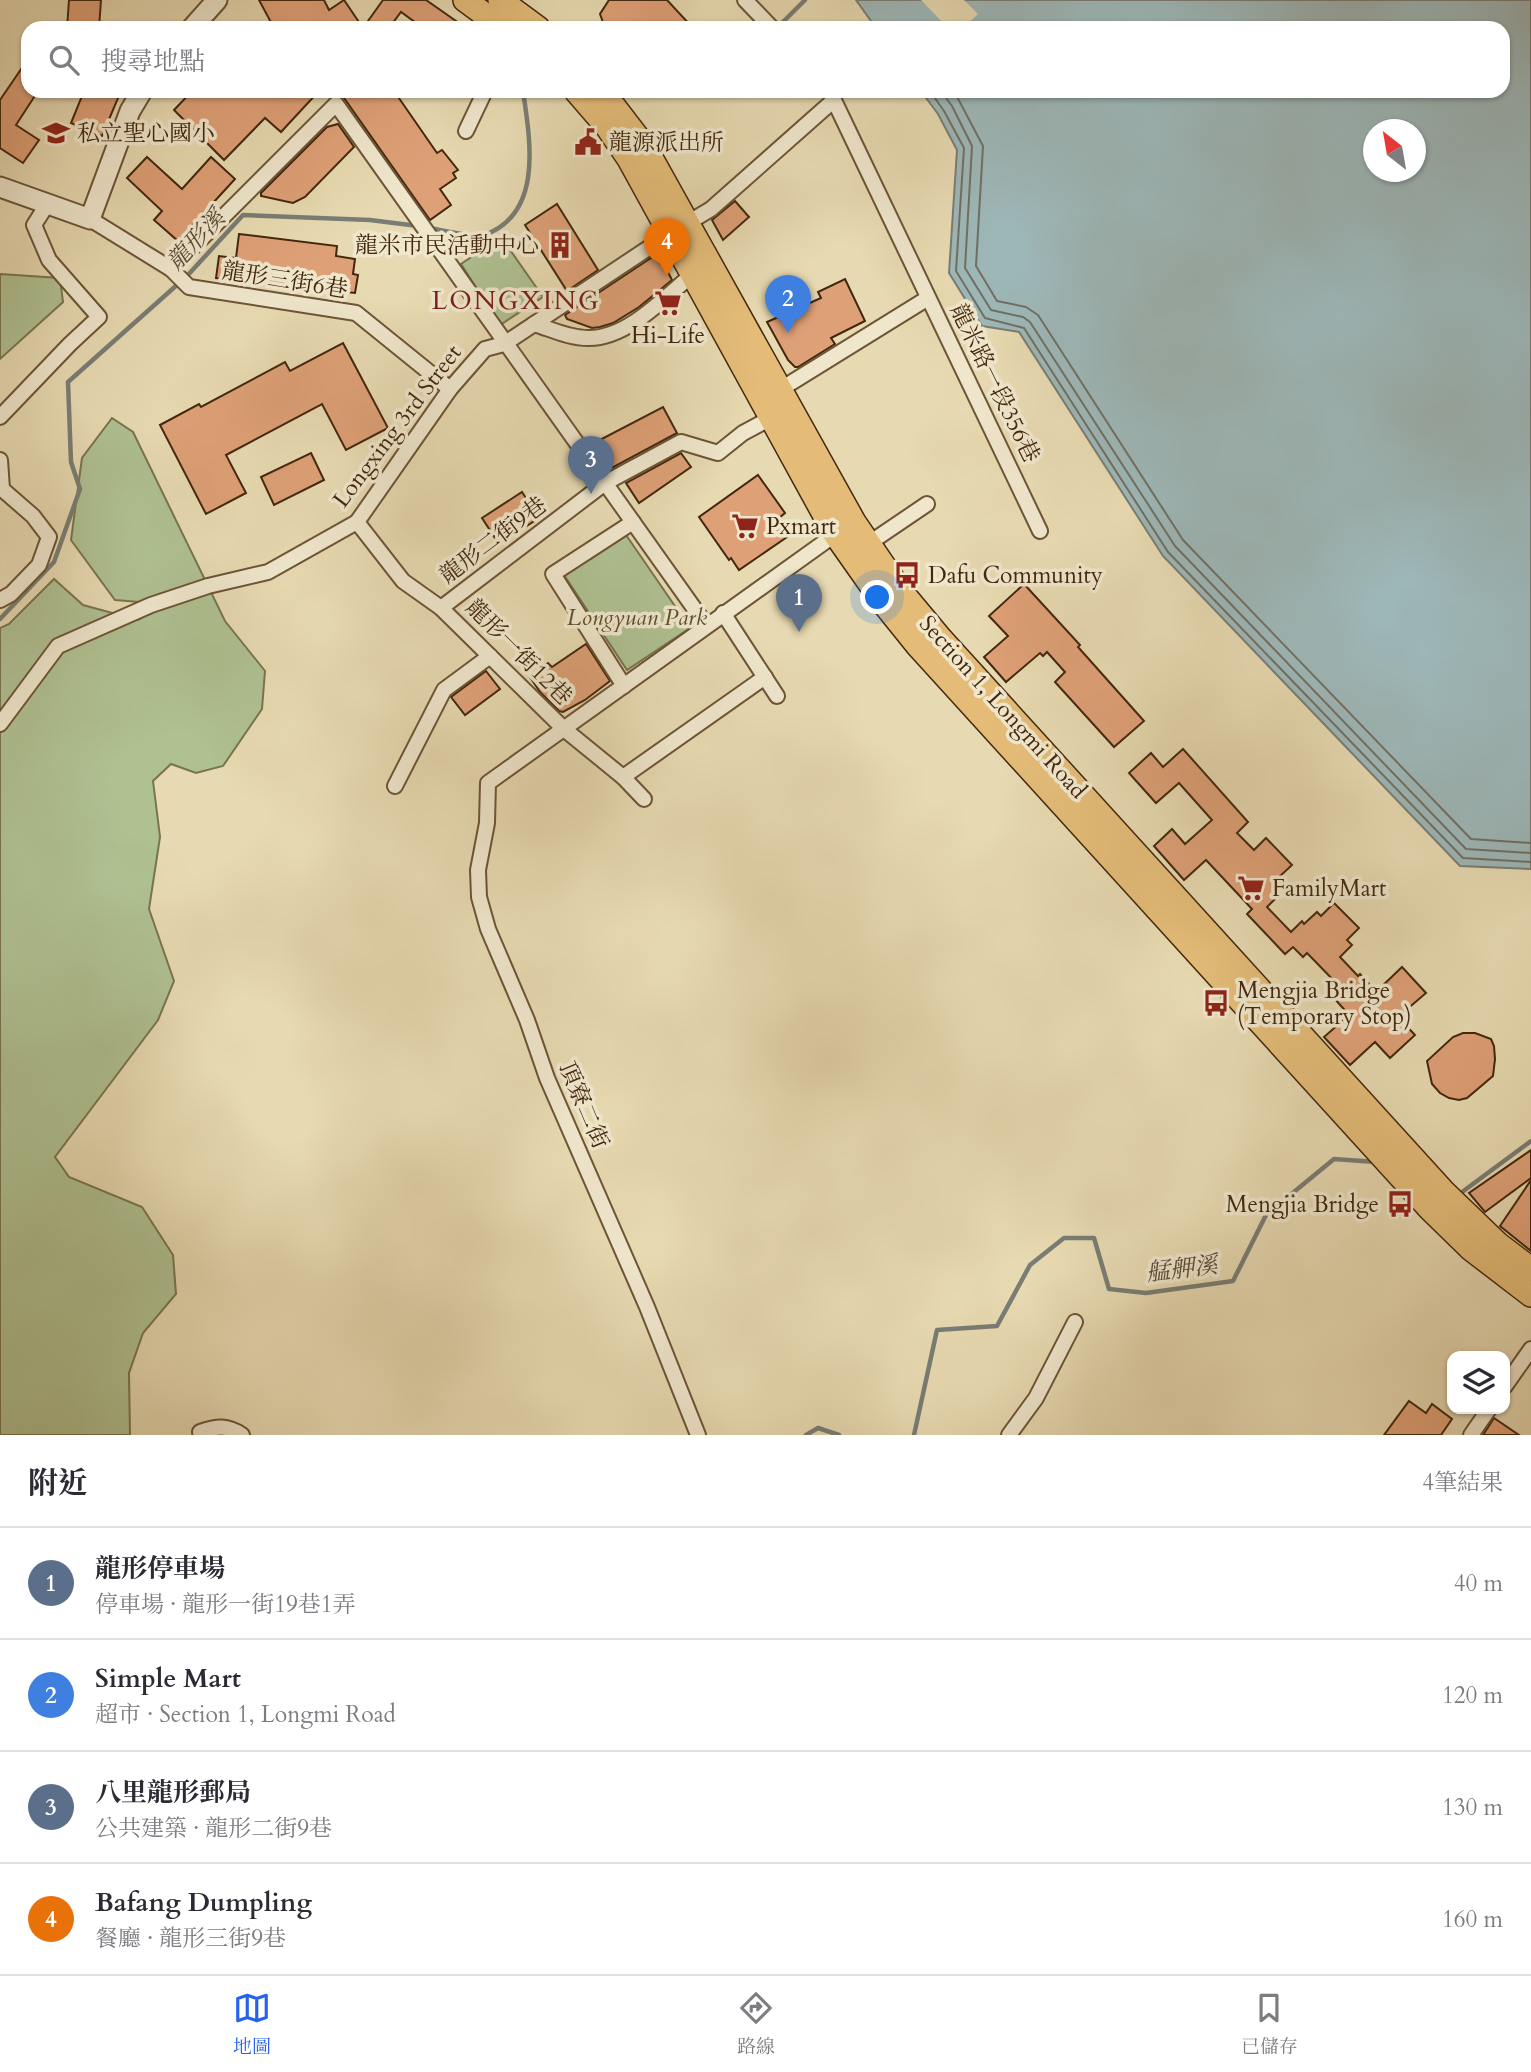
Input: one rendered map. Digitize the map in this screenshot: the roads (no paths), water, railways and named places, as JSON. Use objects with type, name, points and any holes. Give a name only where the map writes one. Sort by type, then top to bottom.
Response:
[{"type":"main road","points":[[465,0],[494,21]]},
{"type":"main road","points":[[500,0],[528,21]]},
{"type":"main road","name":"Section 1, Longmi Road","points":[[589,98],[629,159],[680,228],[781,390],[877,594],[918,646],[1340,1110],[1437,1200]]},
{"type":"main road","name":"Section 1, Longmi Road","points":[[680,228],[694,273],[772,417],[845,528],[868,544],[901,591],[941,639],[1437,1200],[1471,1249],[1531,1295]]},
{"type":"main road","points":[[1437,1200],[1460,1209],[1498,1244],[1531,1269]]},
{"type":"street","points":[[198,21],[217,0]]},
{"type":"street","points":[[745,0],[765,21]]},
{"type":"street","points":[[0,187],[90,219],[130,111],[138,98]]},
{"type":"street","points":[[466,131],[482,98]]},
{"type":"street","name":"Longxing 3rd Street","points":[[2,716],[58,646],[151,606],[208,586],[268,572],[356,522],[450,388],[485,349],[505,344],[711,209],[829,98]]},
{"type":"street","points":[[833,98],[928,298]]},
{"type":"street","points":[[174,272],[336,104],[706,625]]},
{"type":"street","points":[[0,416],[99,317],[49,260],[34,225],[48,204]]},
{"type":"street","name":"龍形三街6巷","points":[[90,219],[174,272],[189,287],[356,313],[450,388]]},
{"type":"street","points":[[534,324],[569,336],[589,339],[624,330],[694,273]]},
{"type":"street","name":"龍米路一段356巷","points":[[781,390],[928,298],[1040,531]]},
{"type":"street","name":"龍形二街9巷","points":[[441,608],[605,483],[681,442],[718,453],[743,433],[772,417]]},
{"type":"street","points":[[0,460],[2,489],[33,516],[49,537],[39,565],[11,594],[0,600]]},
{"type":"street","points":[[868,544],[927,504]]},
{"type":"street","name":"龍形一街12巷","points":[[356,522],[403,581],[441,608],[564,729],[623,776],[644,799]]},
{"type":"street","points":[[624,686],[553,574],[633,522]]},
{"type":"street","points":[[564,729],[845,528]]},
{"type":"street","points":[[723,613],[777,696]]},
{"type":"street","points":[[395,786],[444,690],[490,656]]},
{"type":"street","points":[[623,776],[765,677]]},
{"type":"street","name":"頂寮二街","points":[[564,729],[488,783],[487,823],[478,870],[479,897],[488,929],[527,1020],[547,1078],[698,1435]]},
{"type":"street","points":[[1009,1435],[1036,1398],[1075,1322]]},
{"type":"street","points":[[1510,1379],[1531,1349]]},
{"type":"street","points":[[1471,1435],[1486,1414]]},
{"type":"street","points":[[200,1432],[211,1428],[231,1427],[242,1435]]},
{"type":"water","points":[[856,0],[1531,0],[1531,869],[1460,866],[1163,556],[1019,332],[982,326],[949,273],[957,150],[926,98],[1510,98],[1510,21],[871,21]]},
{"type":"waterway","name":"龍形溪","points":[[784,21],[805,0]]},
{"type":"waterway","name":"龍形溪","points":[[430,228],[465,235],[484,235],[503,225],[516,210],[525,193],[529,173],[530,152],[524,98]]},
{"type":"waterway","name":"龍形溪","points":[[0,619],[54,562],[80,489],[71,462],[68,382],[187,276],[243,215],[370,220],[418,226]]},
{"type":"waterway","name":"艋舺溪","points":[[1458,1195],[1531,1141]]},
{"type":"waterway","name":"艋舺溪","points":[[914,1435],[937,1330],[997,1326],[1030,1265],[1064,1238],[1094,1238],[1109,1289],[1146,1293],[1233,1281],[1266,1215],[1334,1159],[1376,1162]]},
{"type":"waterway","name":"艋舺溪","points":[[806,1435],[818,1428],[839,1435]]},
{"type":"place","name":"私立聖心國小","points":[[56,133]]},
{"type":"place","name":"龍源派出所","points":[[588,142]]},
{"type":"place","name":"龍米市民活動中心","points":[[560,245]]},
{"type":"place","name":"Bafang Dumpling","points":[[667,276]]},
{"type":"place","name":"Hi-Life","points":[[668,303]]},
{"type":"place","name":"Simple Mart","points":[[788,333]]},
{"type":"place","name":"八里龍形郵局","points":[[591,494]]},
{"type":"place","name":"Pxmart","points":[[745,526]]},
{"type":"place","name":"Dafu Community","points":[[907,575]]},
{"type":"place","name":"龍形停車場","points":[[799,632]]},
{"type":"place","name":"FamilyMart","points":[[1251,888]]},
{"type":"place","name":"Mengjia Bridge (Temporary Stop)","points":[[1216,1003]]},
{"type":"place","name":"Mengjia Bridge","points":[[1400,1204]]},
{"type":"district","name":"LONGXING","points":[[516,300]]},
{"type":"park label","name":"Longyuan Park","points":[[637,617]]}]
